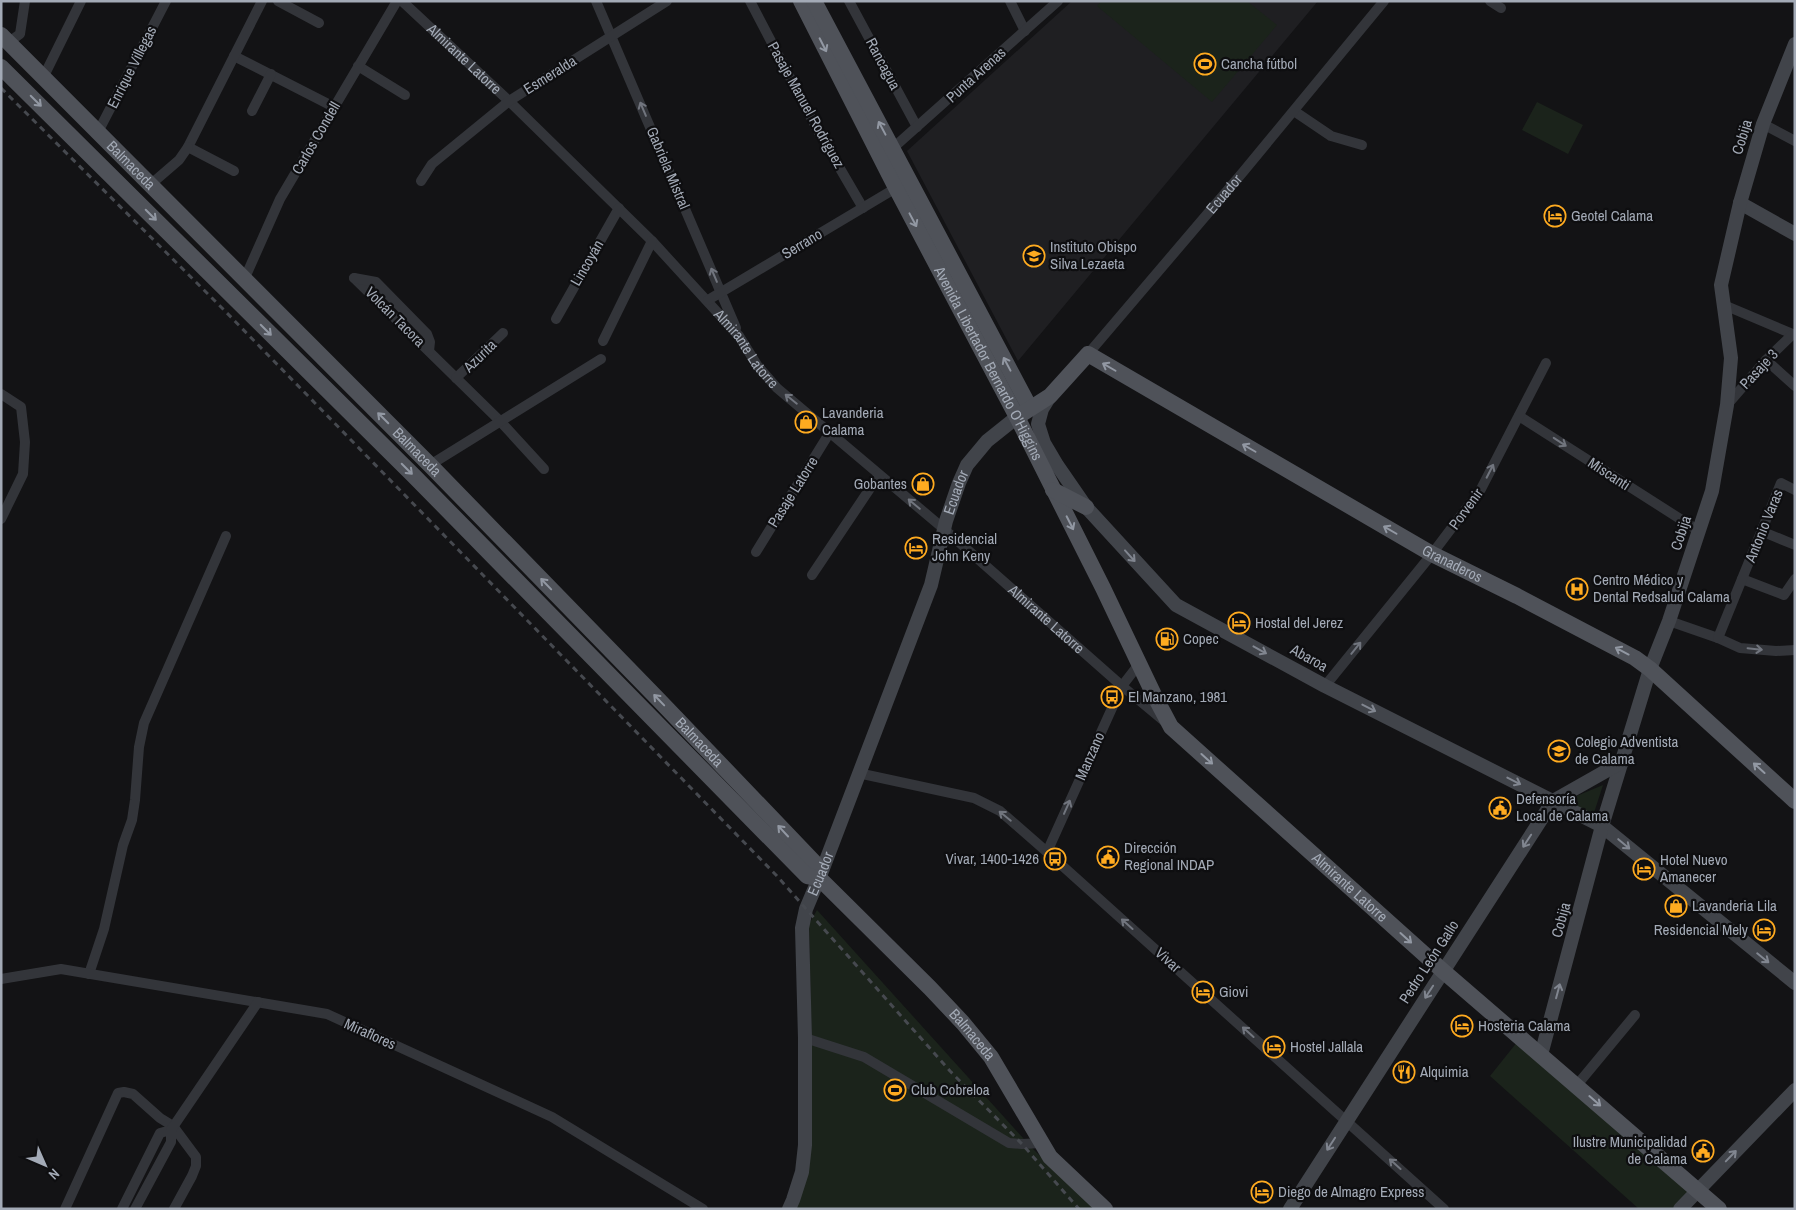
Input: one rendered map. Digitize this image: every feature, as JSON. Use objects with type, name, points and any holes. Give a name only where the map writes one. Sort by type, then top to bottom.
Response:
[{"type":"main road","name":"Avenida Libertador Bernardo O'Higgins","points":[[800,1],[896,188],[1023,412]]},
{"type":"main road","name":"Avenida Libertador Bernardo O'Higgins","points":[[814,1],[893,148],[1023,412],[1053,490],[1171,726]]},
{"type":"main road","name":"Balmaceda","points":[[5,39],[430,465],[645,685],[814,862],[819,878],[930,988],[992,1057],[1050,1157],[1105,1209]]},
{"type":"main road","name":"Balmaceda","points":[[1,67],[413,475],[807,876],[819,878]]},
{"type":"main road","name":"Ecuador","points":[[1023,412],[1050,396],[1088,354]]},
{"type":"main road","name":"Granaderos","points":[[1088,354],[1432,554],[1626,653],[1650,669],[1795,801]]},
{"type":"main road","points":[[1053,490],[1086,507]]},
{"type":"main road","name":"Almirante Latorre","points":[[1171,726],[1442,971],[1577,1085],[1719,1209]]},
{"type":"street","points":[[5,39],[20,34],[25,1]]},
{"type":"street","points":[[43,78],[81,1]]},
{"type":"street","name":"Enrique Villegas","points":[[98,132],[166,1]]},
{"type":"street","points":[[150,185],[179,160],[188,147],[262,1]]},
{"type":"street","points":[[278,1],[319,23]]},
{"type":"street","name":"Carlos Condell","points":[[244,280],[280,199],[397,1]]},
{"type":"street","name":"Almirante Latorre","points":[[402,1],[509,101],[652,241],[739,336],[757,365],[768,378],[944,529],[1122,686],[1171,726]]},
{"type":"street","name":"Gabriela Mistral","points":[[596,1],[739,336]]},
{"type":"street","name":"Esmeralda","points":[[421,181],[432,164],[509,101],[667,1]]},
{"type":"street","name":"Pasaje Manuel Rodríguez","points":[[750,1],[817,129],[863,208]]},
{"type":"street","name":"Rancagua","points":[[849,1],[917,127]]},
{"type":"street","points":[[1010,1],[1026,31]]},
{"type":"street","name":"Punta Arenas","points":[[893,148],[1058,1]]},
{"type":"street","name":"Ecuador","points":[[1088,354],[1294,111],[1384,1]]},
{"type":"street","points":[[1490,1],[1501,8]]},
{"type":"street","name":"Cobija","points":[[1541,1055],[1602,826],[1650,669],[1669,620],[1712,491],[1727,405],[1731,358],[1721,285],[1740,203],[1763,124],[1794,45]]},
{"type":"street","points":[[234,56],[334,107]]},
{"type":"street","points":[[358,66],[405,95]]},
{"type":"street","points":[[252,111],[271,74]]},
{"type":"street","points":[[1294,111],[1331,136],[1362,145]]},
{"type":"street","points":[[1763,124],[1795,141]]},
{"type":"street","points":[[188,147],[234,171]]},
{"type":"street","name":"Serrano","points":[[708,300],[896,188]]},
{"type":"street","points":[[1740,203],[1795,234]]},
{"type":"street","name":"Lincoyán","points":[[556,319],[619,208]]},
{"type":"street","points":[[603,341],[652,241]]},
{"type":"street","name":"Volcán Tacora","points":[[429,351],[430,342],[427,334],[376,282],[354,278],[500,421],[544,469]]},
{"type":"street","points":[[1724,305],[1794,335]]},
{"type":"street","name":"Azurita","points":[[456,378],[503,333]]},
{"type":"street","name":"Pasaje 3","points":[[1727,405],[1766,360],[1794,335]]},
{"type":"street","points":[[430,465],[601,359]]},
{"type":"street","points":[[1766,360],[1795,386]]},
{"type":"street","name":"Porvenir","points":[[1325,686],[1432,554],[1481,489],[1546,363]]},
{"type":"street","points":[[1,394],[21,407],[25,442],[23,474],[1,519]]},
{"type":"street","name":"Abaroa","points":[[1050,396],[1038,424],[1040,433],[1057,465],[1086,507],[1176,605],[1325,686],[1602,826],[1795,983]]},
{"type":"street","name":"Ecuador","points":[[789,1209],[802,1172],[805,1145],[802,928],[806,909],[931,585],[944,529],[959,484],[967,466],[987,441],[1023,412]]},
{"type":"street","name":"Miscanti","points":[[1519,416],[1699,531]]},
{"type":"street","name":"Pasaje Latorre","points":[[756,552],[830,432]]},
{"type":"street","points":[[812,575],[879,475]]},
{"type":"street","name":"Antonio Varas","points":[[1718,638],[1781,483],[1795,490]]},
{"type":"street","points":[[1761,531],[1795,545]]},
{"type":"street","points":[[89,974],[104,929],[123,845],[132,820],[136,800],[139,748],[144,723],[226,536]]},
{"type":"street","points":[[1742,579],[1784,595],[1795,579]]},
{"type":"street","points":[[1669,620],[1740,648],[1776,651],[1795,650]]},
{"type":"street","name":"Manzano","points":[[1047,852],[1122,686],[1139,664]]},
{"type":"street","name":"Pedro León Gallo","points":[[1290,1209],[1553,800],[1622,762]]},
{"type":"street","name":"Vivar","points":[[858,773],[974,798],[1000,812],[1047,852],[1444,1209]]},
{"type":"street","name":"Miraflores","points":[[1,979],[61,969],[327,1014],[543,1112],[703,1209]]},
{"type":"street","points":[[122,1209],[160,1134],[172,1128],[258,1002]]},
{"type":"street","points":[[1577,1085],[1634,1015]]},
{"type":"street","points":[[805,1038],[864,1057],[1009,1142],[1022,1144],[1042,1143]]},
{"type":"street","points":[[1680,1209],[1795,1090]]},
{"type":"street","points":[[66,1209],[118,1094],[124,1092],[133,1094],[172,1128],[196,1157],[196,1166],[174,1209]]},
{"type":"street","points":[[135,1209],[171,1142],[172,1128]]},
{"type":"shaded area","name":"Instituto Obispo Silva Lezaeta","points":[[1072,1],[1318,1],[1018,361],[907,151]]},
{"type":"shaded area","name":"Cancha fútbol","points":[[1101,1],[1247,1],[1277,25],[1212,102],[1097,6]]},
{"type":"shaded area","points":[[1537,102],[1583,125],[1568,154],[1522,130]]},
{"type":"shaded area","points":[[1603,785],[1593,816],[1567,800]]},
{"type":"shaded area","name":"Club Cobreloa","points":[[817,910],[1033,1149],[1094,1209],[792,1209],[809,1128],[812,1052],[809,924]]},
{"type":"shaded area","points":[[1518,1041],[1692,1192],[1675,1209],[1639,1209],[1490,1076]]},
{"type":"railway","points":[[1,88],[225,311],[776,875],[950,1071],[1022,1144],[1079,1209]]},
{"type":"place","name":"Cancha fútbol","points":[[1205,64]]},
{"type":"place","name":"Geotel Calama","points":[[1555,216]]},
{"type":"place","name":"Instituto Obispo Silva Lezaeta","points":[[1034,256]]},
{"type":"place","name":"Lavanderia Calama","points":[[806,422]]},
{"type":"place","name":"Gobantes","points":[[923,484]]},
{"type":"place","name":"Residencial John Keny","points":[[916,548]]},
{"type":"place","name":"Centro Médico y Dental Redsalud Calama","points":[[1577,589]]},
{"type":"place","name":"Hostal del Jerez","points":[[1239,623]]},
{"type":"place","name":"Copec","points":[[1167,639]]},
{"type":"place","name":"El Manzano, 1981","points":[[1112,697]]},
{"type":"place","name":"Colegio Adventista de Calama","points":[[1559,751]]},
{"type":"place","name":"Defensoría Local de Calama","points":[[1500,808]]},
{"type":"place","name":"Dirección Regional INDAP","points":[[1108,857]]},
{"type":"place","name":"Vivar, 1400-1426","points":[[1055,859]]},
{"type":"place","name":"Hotel Nuevo Amanecer","points":[[1644,869]]},
{"type":"place","name":"Lavanderia Lila","points":[[1676,906]]},
{"type":"place","name":"Residencial Mely","points":[[1764,930]]},
{"type":"place","name":"Giovi","points":[[1203,992]]},
{"type":"place","name":"Hosteria Calama","points":[[1462,1026]]},
{"type":"place","name":"Hostel Jallala","points":[[1274,1047]]},
{"type":"place","name":"Alquimia","points":[[1404,1072]]},
{"type":"place","name":"Club Cobreloa","points":[[895,1090]]},
{"type":"place","name":"Ilustre Municipalidad de Calama","points":[[1703,1151]]},
{"type":"place","name":"Diego de Almagro Express","points":[[1262,1192]]}]
